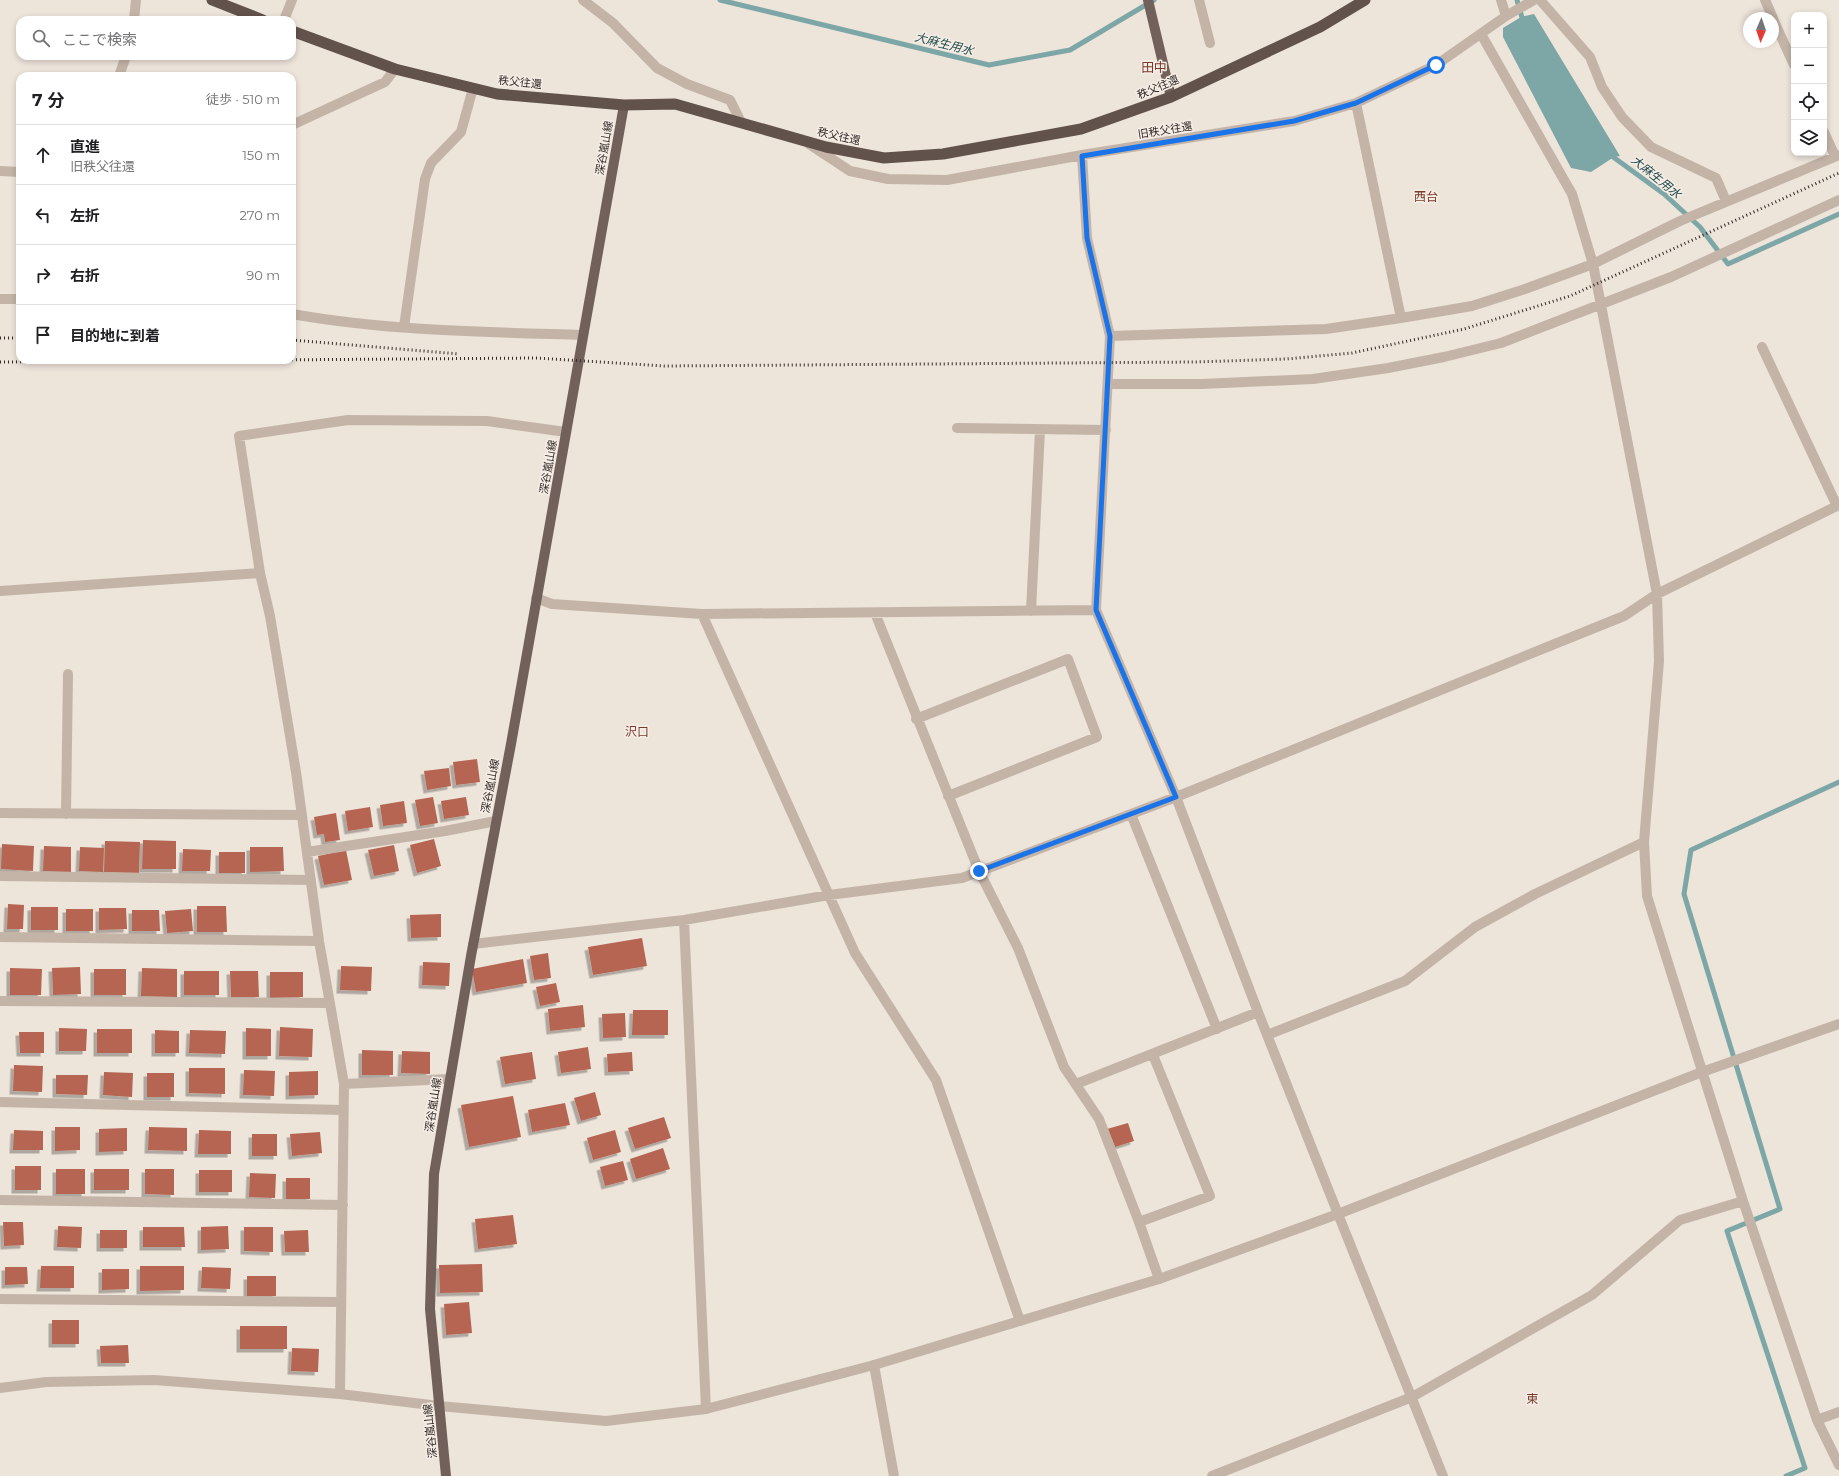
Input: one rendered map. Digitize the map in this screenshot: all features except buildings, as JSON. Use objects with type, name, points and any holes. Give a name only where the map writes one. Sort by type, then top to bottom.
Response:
[{"type":"highway","points":[[212,0],[253,16]]},
{"type":"highway","name":"秩父往還","points":[[296,32],[395,69],[497,94],[624,105],[675,104],[826,147],[884,158],[943,154],[1081,129],[1171,96],[1320,26],[1365,0]]},
{"type":"main road","points":[[1148,0],[1171,96]]},
{"type":"main road","name":"深谷嵐山線","points":[[446,1476],[430,1309],[434,1174],[449,1079],[624,105]]},
{"type":"street","points":[[134,16],[136,0]]},
{"type":"street","points":[[286,16],[292,0]]},
{"type":"street","points":[[583,0],[613,23],[657,68],[687,84],[730,100],[741,122]]},
{"type":"street","points":[[1199,0],[1210,43]]},
{"type":"street","points":[[1501,0],[1510,14]]},
{"type":"street","points":[[1540,0],[1590,57],[1602,88],[1622,117],[1651,147],[1716,178],[1726,201]]},
{"type":"street","points":[[1765,0],[1770,12]]},
{"type":"street","name":"旧秩父往還","points":[[804,141],[850,171],[888,179],[947,180],[1294,121],[1356,103],[1436,65],[1510,14],[1532,1]]},
{"type":"street","points":[[1779,31],[1791,58]]},
{"type":"street","points":[[1481,34],[1572,194],[1593,264],[1657,594],[1659,661],[1644,842],[1646,896],[1743,1201],[1817,1420],[1839,1465]]},
{"type":"street","points":[[120,72],[125,60]]},
{"type":"street","points":[[296,123],[385,82],[395,69]]},
{"type":"street","points":[[404,327],[425,179],[431,163],[461,132],[473,88]]},
{"type":"street","points":[[1356,103],[1401,318]]},
{"type":"street","points":[[1110,336],[1326,329],[1472,306],[1525,289],[1593,264],[1680,221],[1837,155],[1827,137]]},
{"type":"street","points":[[1082,156],[1087,238],[1110,336],[1096,610],[1176,797],[1267,1035],[1443,1476]]},
{"type":"street","points":[[0,171],[16,172]]},
{"type":"street","points":[[1108,384],[1202,384],[1313,379],[1388,368],[1444,357],[1501,343],[1600,306],[1671,277],[1839,200]]},
{"type":"street","points":[[0,299],[16,299]]},
{"type":"street","points":[[296,315],[332,321],[457,331],[583,335]]},
{"type":"street","points":[[473,944],[684,920],[829,895],[962,878],[1176,797],[1624,616],[1657,594],[1838,505],[1762,347]]},
{"type":"street","points":[[340,1394],[344,1084],[319,941],[302,815],[270,616],[260,574],[239,436],[348,420],[487,422],[566,432]]},
{"type":"street","points":[[957,428],[1106,430]]},
{"type":"street","points":[[1031,610],[1040,430]]},
{"type":"street","points":[[0,591],[260,574]]},
{"type":"street","points":[[536,598],[552,604],[702,614],[1096,610]]},
{"type":"street","points":[[875,613],[916,719],[979,871],[1018,948],[1064,1067],[1099,1119],[1139,1222],[1159,1279]]},
{"type":"street","points":[[702,614],[855,953],[936,1080],[1020,1321]]},
{"type":"street","points":[[916,719],[1068,659],[1097,737],[948,796]]},
{"type":"street","points":[[66,814],[68,674]]},
{"type":"street","points":[[0,813],[302,815]]},
{"type":"street","points":[[1131,814],[1217,1029]]},
{"type":"street","points":[[307,852],[445,831],[496,821]]},
{"type":"street","points":[[1267,1035],[1405,981],[1475,927],[1535,894],[1644,842]]},
{"type":"street","points":[[0,876],[311,880]]},
{"type":"street","points":[[684,920],[706,1409]]},
{"type":"street","points":[[0,937],[319,941]]},
{"type":"street","points":[[0,1001],[330,1003]]},
{"type":"street","points":[[1076,1084],[1153,1055],[1258,1012]]},
{"type":"street","points":[[0,1388],[46,1382],[154,1380],[340,1394],[439,1406],[606,1421],[706,1409],[874,1365],[1159,1279],[1338,1214],[1702,1072],[1839,1024]]},
{"type":"street","points":[[1139,1222],[1210,1196],[1153,1055]]},
{"type":"street","points":[[344,1084],[449,1079]]},
{"type":"street","points":[[0,1102],[343,1110]]},
{"type":"street","points":[[0,1200],[342,1205]]},
{"type":"street","points":[[1212,1476],[1412,1397],[1592,1295],[1680,1220],[1743,1201]]},
{"type":"street","points":[[0,1299],[341,1302]]},
{"type":"street","points":[[874,1365],[894,1476]]},
{"type":"street","points":[[1817,1420],[1839,1412]]},
{"type":"water","points":[[1534,14],[1620,156],[1614,157],[1591,172],[1571,168],[1503,37],[1503,28],[1521,17]]},
{"type":"waterway","name":"大麻生用水","points":[[720,0],[989,65],[1070,50],[1154,0]]},
{"type":"waterway","name":"大麻生用水","points":[[1517,0],[1523,21]]},
{"type":"waterway","name":"大麻生用水","points":[[1609,154],[1664,194],[1700,227],[1728,264],[1839,214]]},
{"type":"waterway","points":[[1786,1476],[1805,1468],[1727,1231],[1780,1209],[1684,894],[1691,850],[1839,782]]},
{"type":"railway","points":[[296,360],[537,358],[664,366],[1195,362],[1286,359],[1352,353],[1464,329],[1570,296],[1839,173]]},
{"type":"railway","points":[[0,338],[16,338]]},
{"type":"railway","points":[[296,340],[459,354]]},
{"type":"railway","points":[[0,362],[16,362]]},
{"type":"district","name":"田中","points":[[1154,67]]},
{"type":"district","name":"西台","points":[[1426,197]]},
{"type":"district","name":"沢口","points":[[637,732]]},
{"type":"district","name":"東","points":[[1532,1399]]},
{"type":"route","points":[[979,871],[1176,797],[1096,610],[1110,336],[1087,238],[1082,156],[1294,121],[1356,103],[1436,65]]}]
